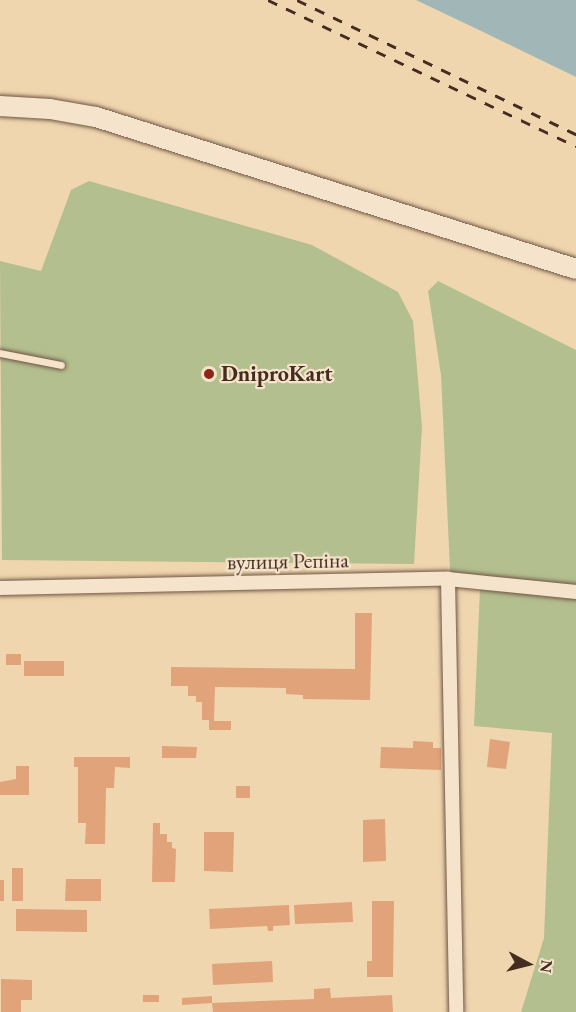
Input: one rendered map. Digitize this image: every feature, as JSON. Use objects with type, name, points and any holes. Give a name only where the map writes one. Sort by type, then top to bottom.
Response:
[{"type":"main road","points":[[0,106],[50,109],[96,117],[576,269]]},
{"type":"street","name":"вулиця Репіна","points":[[0,588],[448,579],[576,592]]},
{"type":"street","points":[[448,579],[456,1012]]},
{"type":"lane","points":[[0,353],[61,365]]},
{"type":"green space","name":"DniproKart","points":[[89,181],[312,245],[398,292],[413,321],[422,427],[414,564],[2,560],[0,261],[41,271],[71,190]]},
{"type":"green space","points":[[438,281],[576,350],[576,587],[454,574],[450,570],[441,375],[428,291]]},
{"type":"green space","points":[[480,588],[576,597],[576,1012],[521,1012],[544,938],[552,733],[474,726]]},
{"type":"shaded area","points":[[416,0],[576,0],[576,77],[477,29]]},
{"type":"building","points":[[355,613],[372,613],[370,700],[303,699],[303,695],[286,694],[286,688],[215,687],[214,721],[231,721],[231,730],[209,730],[209,720],[202,720],[202,702],[196,702],[196,696],[188,696],[188,686],[171,686],[171,667],[355,669]]},
{"type":"building","points":[[6,654],[21,654],[21,665],[6,665]]},
{"type":"building","points":[[24,661],[64,661],[64,676],[24,676]]},
{"type":"building","points":[[490,739],[510,742],[506,769],[487,767]]},
{"type":"building","points":[[413,741],[433,742],[433,748],[441,748],[441,770],[380,768],[381,747],[413,748]]},
{"type":"building","points":[[162,746],[197,747],[196,758],[162,758]]},
{"type":"building","points":[[74,757],[130,757],[130,768],[115,767],[114,788],[106,788],[105,844],[85,844],[86,823],[78,823],[78,767],[74,767]]},
{"type":"building","points":[[16,766],[29,766],[29,795],[0,795],[0,782],[16,779]]},
{"type":"building","points":[[236,786],[250,786],[250,798],[236,798]]},
{"type":"building","points":[[385,819],[386,861],[363,862],[363,820]]},
{"type":"building","points":[[153,823],[160,823],[160,834],[167,834],[167,842],[172,842],[172,848],[176,849],[175,882],[152,882]]},
{"type":"building","points":[[204,832],[234,832],[233,872],[204,871]]},
{"type":"building","points":[[12,868],[23,868],[23,901],[12,901]]},
{"type":"building","points":[[66,879],[101,879],[101,901],[65,901]]},
{"type":"building","points":[[0,880],[4,880],[4,901],[0,901]]},
{"type":"building","points":[[372,901],[394,901],[393,977],[367,977],[367,961],[372,961]]},
{"type":"building","points":[[352,902],[353,922],[295,924],[294,905]]},
{"type":"building","points":[[289,905],[290,925],[273,926],[273,931],[268,931],[267,926],[210,929],[209,909]]},
{"type":"building","points":[[16,909],[87,910],[87,932],[16,931]]},
{"type":"building","points":[[272,961],[273,982],[213,985],[212,964]]},
{"type":"building","points":[[1,979],[32,980],[32,1000],[21,1000],[21,1012],[1,1012]]},
{"type":"building","points":[[330,988],[331,998],[392,995],[393,1012],[213,1012],[212,1003],[314,999],[314,989]]},
{"type":"building","points":[[143,995],[159,995],[159,1002],[143,1002]]},
{"type":"building","points":[[212,996],[212,1003],[182,1005],[182,998]]},
{"type":"railway","points":[[268,0],[576,146]]},
{"type":"railway","points":[[297,0],[576,134]]},
{"type":"place","name":"DniproKart","points":[[209,374]]}]
